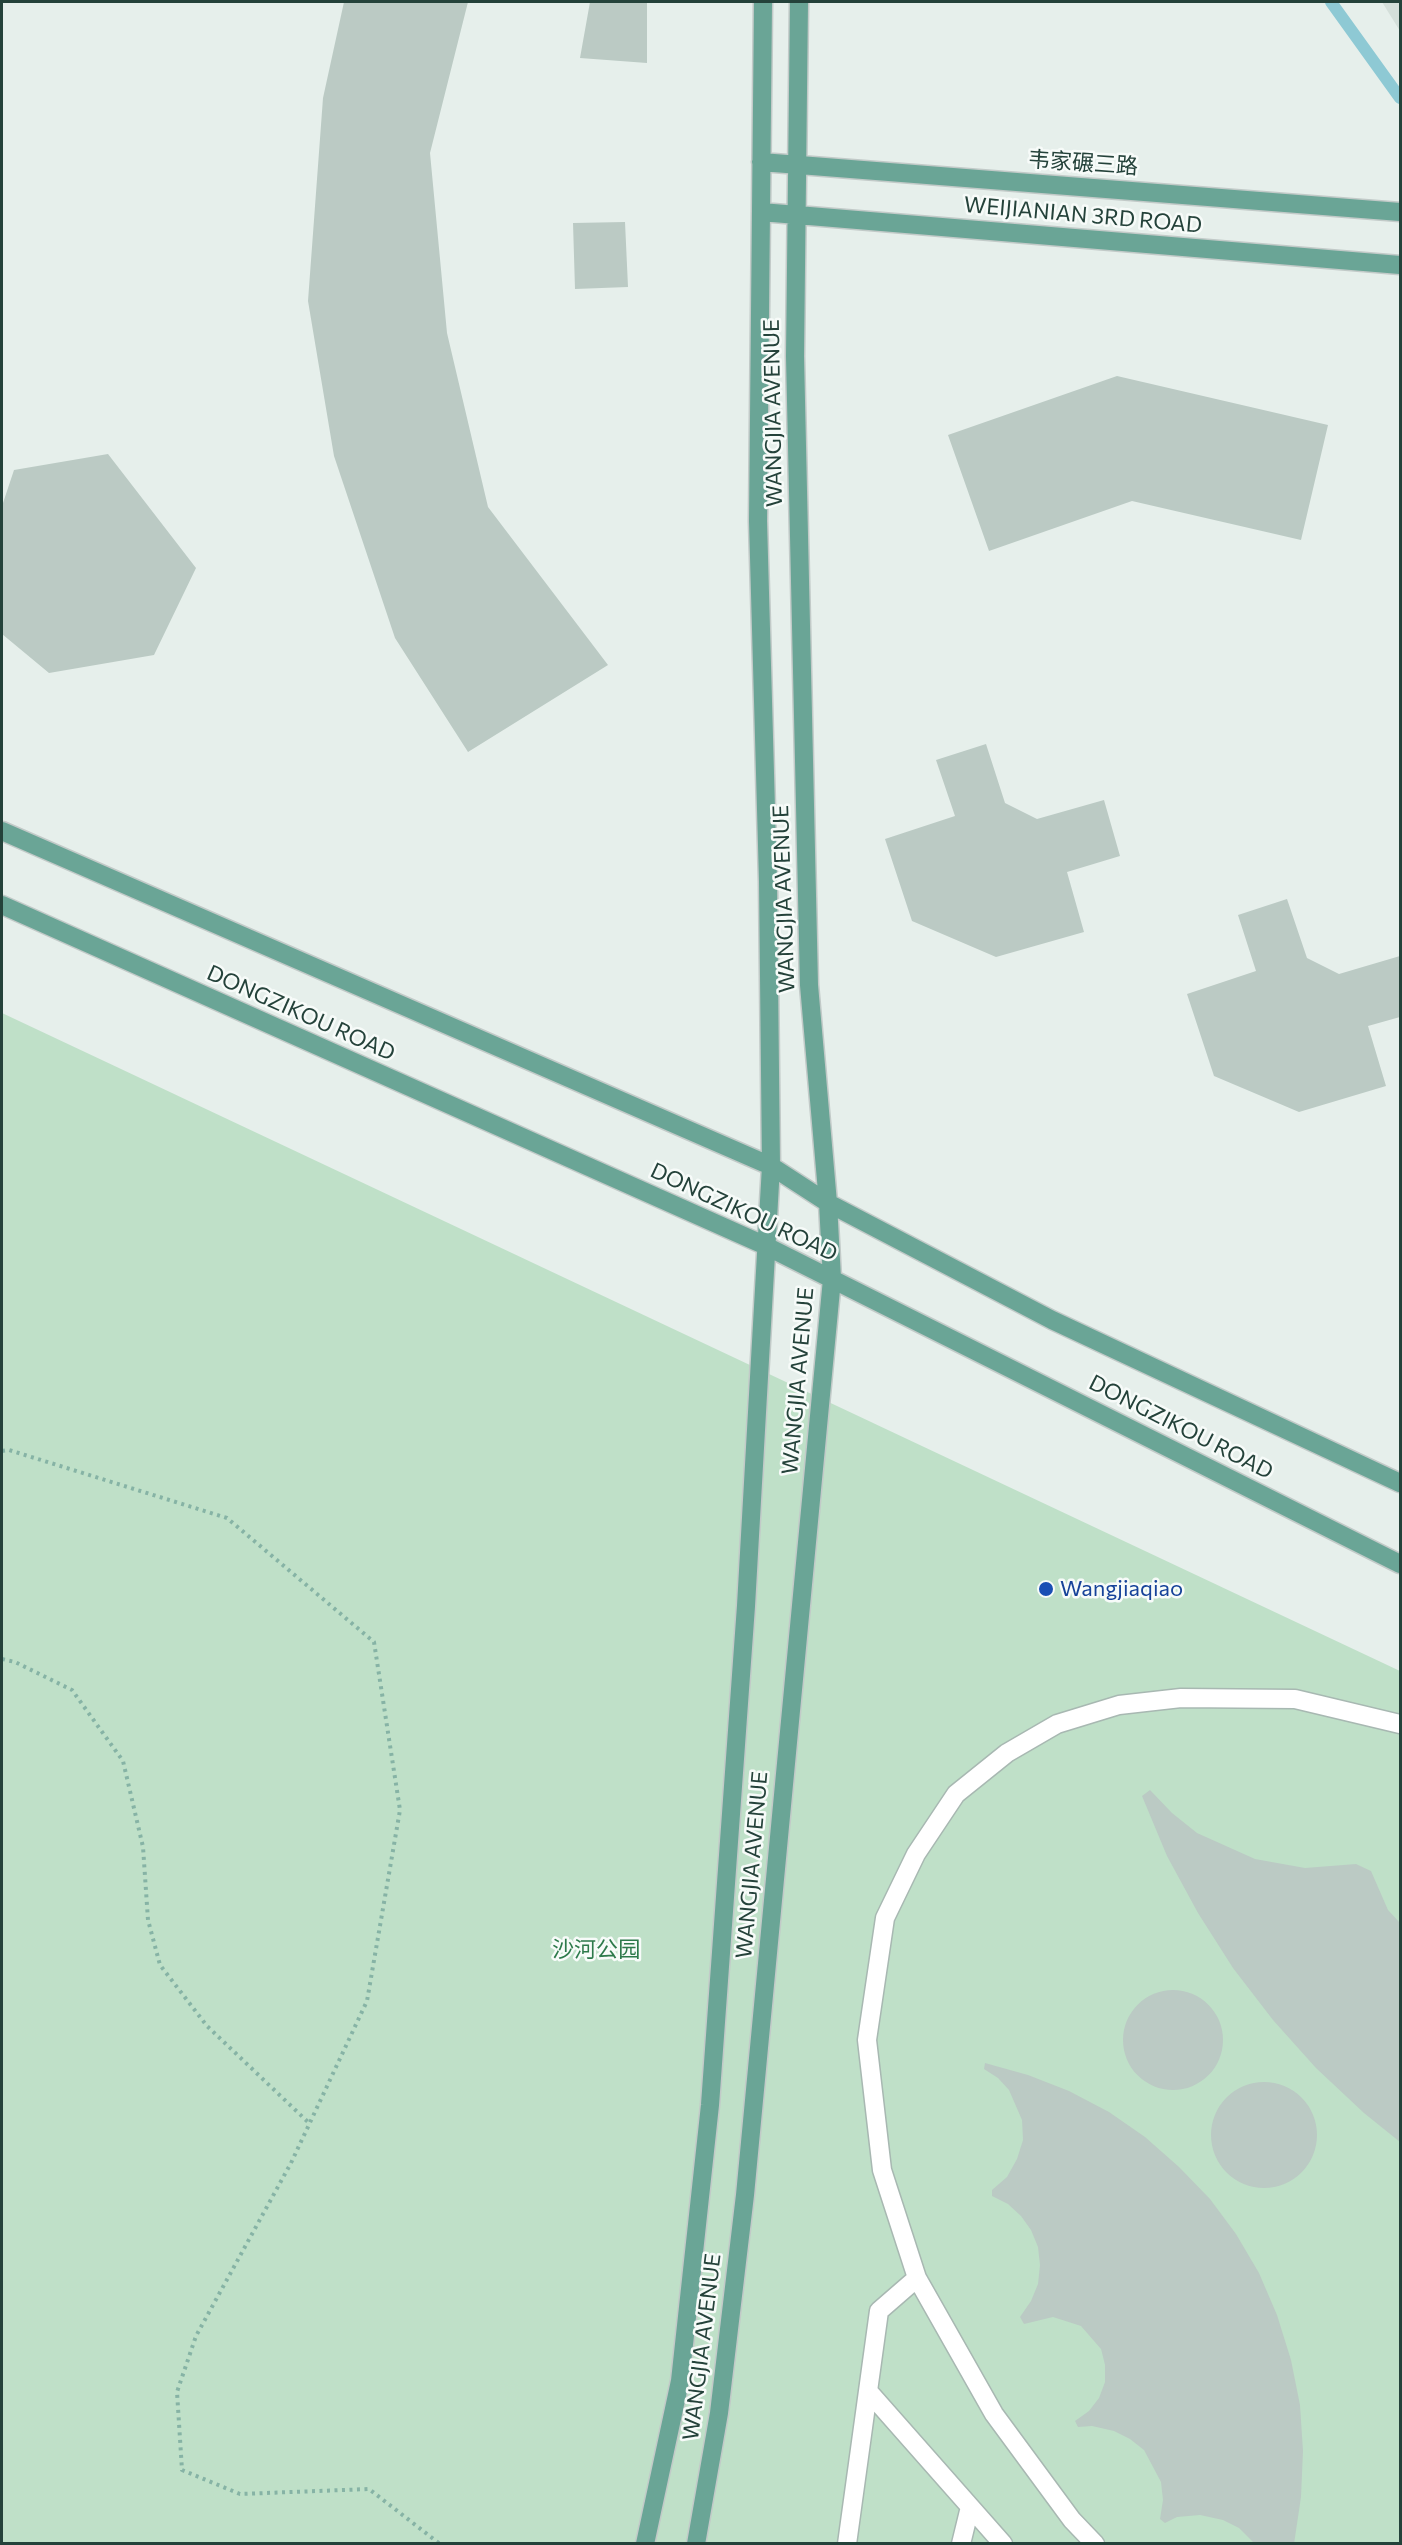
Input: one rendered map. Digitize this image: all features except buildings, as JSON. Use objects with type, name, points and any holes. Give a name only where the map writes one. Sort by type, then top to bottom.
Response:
[{"type":"main road","name":"WANGJIA AVENUE","points":[[645,2544],[680,2381],[710,2105],[746,1606],[764,1245],[771,1166],[768,881],[758,521],[763,2]]},
{"type":"main road","name":"WANGJIA AVENUE","points":[[696,2544],[719,2413],[745,2195],[832,1280],[828,1203],[809,985],[795,356],[799,2]]},
{"type":"main road","name":"韦家碾三路","points":[[762,162],[1401,212]]},
{"type":"main road","name":"WEIJIANIAN 3RD ROAD","points":[[761,212],[1401,265]]},
{"type":"main road","name":"DONGZIKOU ROAD","points":[[2,831],[771,1166],[828,1203],[1052,1320],[1401,1483]]},
{"type":"main road","name":"DONGZIKOU ROAD","points":[[2,905],[764,1245],[1401,1564]]},
{"type":"lane","points":[[1095,2544],[1072,2520],[994,2414],[917,2278],[882,2170],[867,2040],[885,1918],[916,1854],[956,1794],[1006,1753],[1058,1724],[1119,1705],[1181,1698],[1295,1699],[1401,1724]]},
{"type":"lane","points":[[847,2544],[879,2312],[917,2278]]},
{"type":"lane","points":[[868,2391],[1003,2544]]},
{"type":"lane","points":[[961,2544],[970,2507]]},
{"type":"path","points":[[2,1451],[9,1450],[227,1518],[374,1642],[400,1810],[367,2001],[291,2163],[196,2336],[177,2392],[182,2470],[240,2494],[369,2490],[440,2544]]},
{"type":"path","points":[[2,1659],[15,1662],[72,1690],[123,1761],[143,1847],[148,1920],[160,1965],[207,2026],[309,2123]]},
{"type":"shaded area","points":[[1382,2],[1400,2],[1400,31]]},
{"type":"green space","name":"沙河公园","points":[[2,1013],[1400,1671],[1400,2543],[2,2544]]},
{"type":"waterway","points":[[1331,2],[1400,98]]},
{"type":"place","name":"Wangjiaqiao","points":[[1046,1589]]}]
